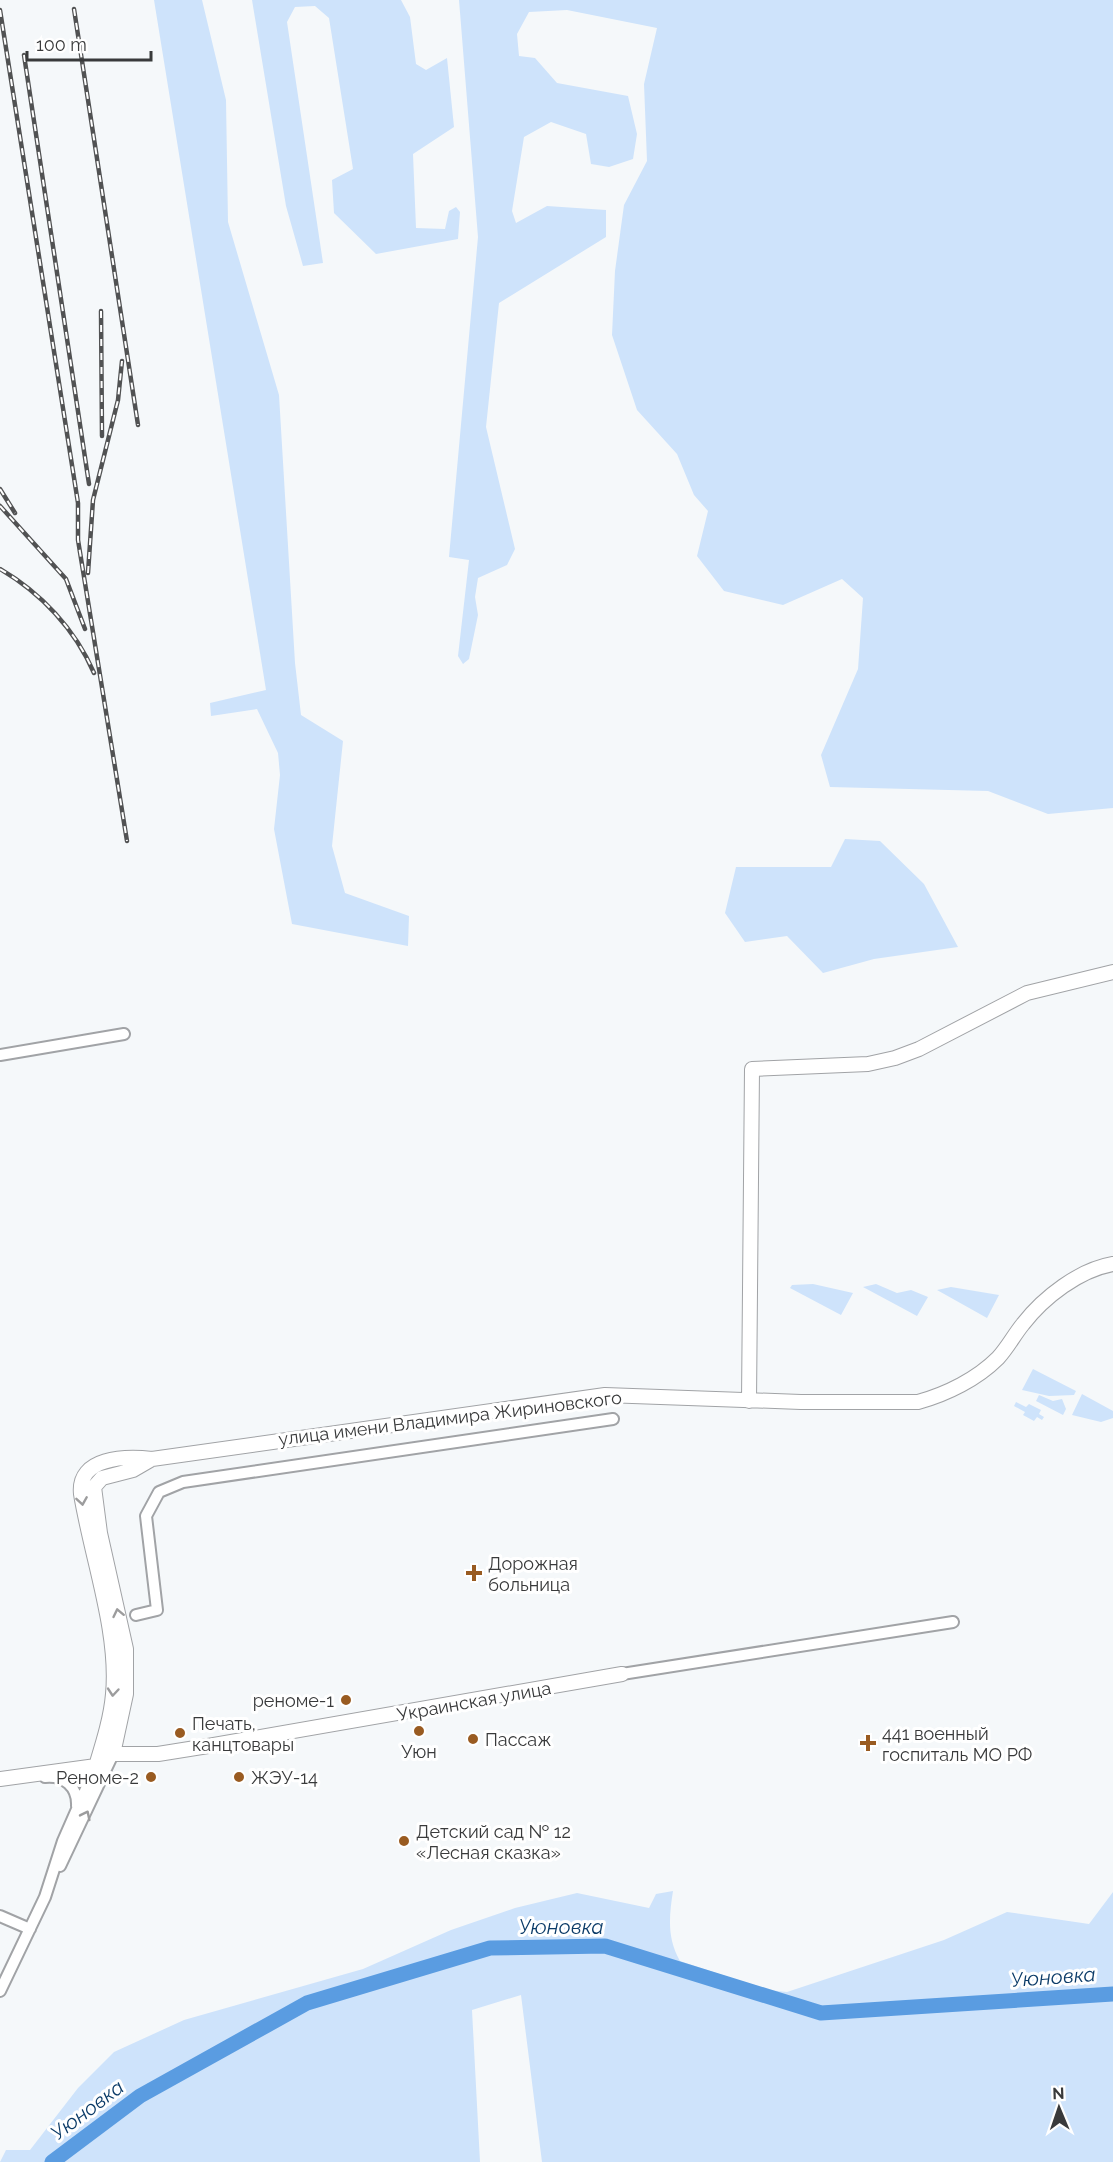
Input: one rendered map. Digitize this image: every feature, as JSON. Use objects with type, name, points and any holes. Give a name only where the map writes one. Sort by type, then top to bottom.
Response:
[{"type":"main road","points":[[748,1401],[752,1069],[868,1064],[895,1058],[919,1049],[1027,993],[1113,972]]},
{"type":"main road","name":"улица имени Владимира Жириновского","points":[[96,1767],[113,1695],[113,1653],[88,1534],[80,1483],[83,1474],[89,1468],[131,1457],[152,1459],[605,1395],[748,1401],[918,1402],[937,1397],[962,1384],[997,1359],[1024,1323],[1056,1292],[1097,1267],[1113,1264]]},
{"type":"main road","name":"улица имени Владимира Жириновского","points":[[113,1754],[126,1694],[126,1649],[94,1493],[97,1481],[102,1478],[133,1470],[152,1459]]},
{"type":"main road","name":"Украинская улица","points":[[113,1754],[159,1754],[622,1674]]},
{"type":"main road","points":[[0,1780],[96,1767],[113,1754]]},
{"type":"street","points":[[0,1055],[124,1034]]},
{"type":"street","points":[[136,1615],[157,1610],[146,1516],[159,1492],[183,1482],[613,1419]]},
{"type":"street","name":"Украинская улица","points":[[622,1674],[953,1622]]},
{"type":"street","points":[[126,1694],[122,1735],[125,1745],[132,1749],[178,1751]]},
{"type":"street","points":[[0,1991],[113,1754]]},
{"type":"street","points":[[50,1885],[63,1841],[96,1767]]},
{"type":"street","points":[[0,1780],[52,1776],[63,1779],[76,1793],[75,1813]]},
{"type":"street","points":[[0,1916],[30,1929]]},
{"type":"shaded area","points":[[154,0],[202,0],[226,100],[228,222],[279,395],[295,663],[301,715],[343,741],[332,846],[345,893],[409,916],[408,946],[292,924],[274,829],[280,775],[278,753],[257,709],[211,716],[210,703],[266,690]]},
{"type":"shaded area","points":[[252,0],[401,0],[410,17],[416,64],[426,70],[447,58],[454,127],[413,154],[416,228],[445,229],[449,211],[456,207],[460,212],[458,239],[376,254],[334,213],[332,180],[353,169],[329,18],[315,6],[295,7],[287,22],[323,263],[303,266],[286,206]]},
{"type":"shaded area","points":[[459,0],[1113,0],[1113,808],[1048,814],[988,791],[830,787],[821,755],[858,669],[863,598],[842,579],[783,605],[724,591],[697,556],[708,511],[694,495],[677,454],[637,410],[612,335],[615,271],[624,205],[647,161],[644,84],[657,28],[567,10],[529,12],[517,34],[519,56],[535,58],[557,83],[628,96],[637,134],[633,159],[609,167],[591,164],[586,134],[551,122],[524,137],[512,211],[516,223],[547,206],[606,210],[606,237],[499,303],[486,427],[515,549],[507,565],[478,578],[475,597],[478,615],[469,659],[463,664],[458,656],[469,560],[449,557],[478,237]]},
{"type":"shaded area","points":[[845,839],[880,841],[924,884],[958,947],[874,959],[823,973],[787,936],[745,942],[725,913],[736,867],[831,867]]},
{"type":"shaded area","points":[[813,1284],[853,1293],[841,1315],[790,1288],[792,1285]]},
{"type":"shaded area","points":[[876,1284],[897,1293],[911,1290],[928,1297],[917,1316],[863,1287]]},
{"type":"shaded area","points":[[951,1287],[999,1295],[987,1318],[937,1290]]},
{"type":"shaded area","points":[[1033,1369],[1076,1391],[1074,1395],[1049,1396],[1022,1390]]},
{"type":"shaded area","points":[[1082,1394],[1113,1411],[1113,1418],[1101,1422],[1072,1415]]},
{"type":"shaded area","points":[[1039,1395],[1053,1401],[1062,1399],[1066,1409],[1063,1415],[1036,1401]]},
{"type":"shaded area","points":[[1016,1402],[1026,1407],[1029,1404],[1041,1410],[1039,1414],[1044,1417],[1042,1420],[1037,1417],[1034,1421],[1014,1406]]},
{"type":"shaded area","points":[[673,1891],[670,1927],[673,1944],[680,1961],[768,1990],[787,1992],[944,1940],[1007,1912],[1089,1924],[1113,1892],[1113,2162],[542,2162],[521,1995],[472,2010],[480,2162],[0,2162],[6,2150],[30,2150],[78,2088],[114,2052],[184,2020],[363,1969],[451,1930],[515,1908],[577,1893],[649,1908],[656,1894]]},
{"type":"waterway","name":"Уюновка","points":[[52,2162],[140,2096],[307,2003],[490,1948],[605,1946],[821,2013],[1113,1994]]},
{"type":"railway","points":[[74,9],[138,425]]},
{"type":"railway","points":[[0,10],[78,503],[78,540],[127,841]]},
{"type":"railway","points":[[24,55],[89,484]]},
{"type":"railway","points":[[101,311],[102,436]]},
{"type":"railway","points":[[88,573],[93,500],[118,400],[122,361]]},
{"type":"railway","points":[[0,489],[15,513]]},
{"type":"railway","points":[[0,506],[66,579],[85,629]]},
{"type":"railway","points":[[0,569],[29,589],[55,613],[77,642],[94,673]]},
{"type":"place","name":"Дорожная больница","points":[[474,1573]]},
{"type":"place","name":"реноме-1","points":[[346,1700]]},
{"type":"place","name":"Уюн","points":[[419,1731]]},
{"type":"place","name":"Печать, канцтовары","points":[[180,1733]]},
{"type":"place","name":"Пассаж","points":[[473,1739]]},
{"type":"place","name":"441 военный госпиталь МО РФ","points":[[868,1743]]},
{"type":"place","name":"Реноме-2","points":[[151,1777]]},
{"type":"place","name":"ЖЭУ-14","points":[[239,1777]]},
{"type":"place","name":"Детский сад № 12 «Лесная сказка»","points":[[404,1841]]}]
